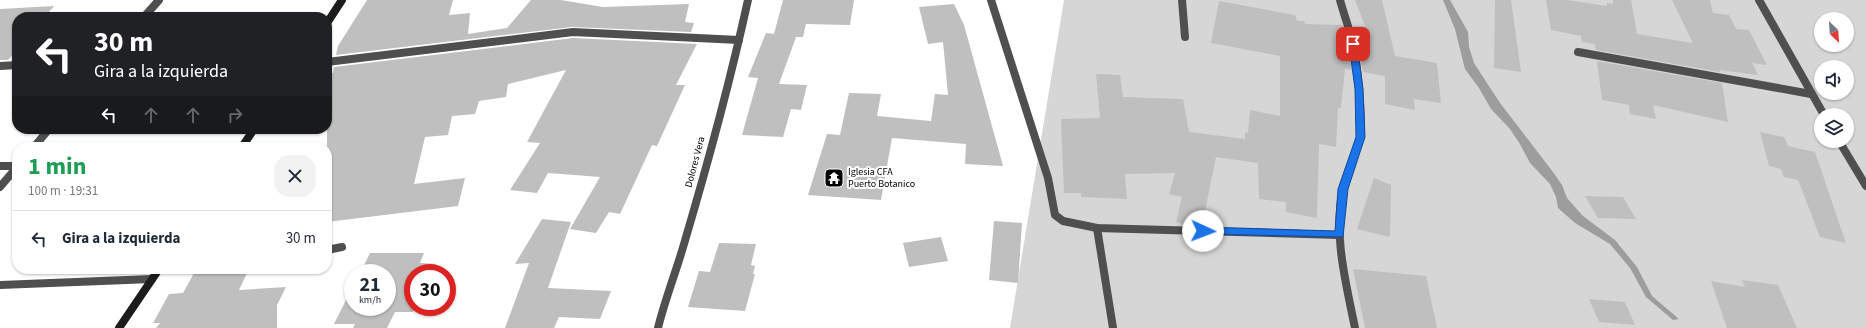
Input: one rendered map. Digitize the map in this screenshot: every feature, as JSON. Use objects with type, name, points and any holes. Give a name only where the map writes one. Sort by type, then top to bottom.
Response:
[{"type":"street","points":[[148,12],[159,0]]},
{"type":"street","points":[[332,15],[342,0]]},
{"type":"street","name":"Dolores Vera","points":[[658,328],[663,307],[684,245],[739,40],[748,0]]},
{"type":"street","points":[[991,0],[1048,178],[1055,215],[1063,221],[1097,228],[1339,235]]},
{"type":"street","points":[[1182,0],[1185,37]]},
{"type":"street","points":[[1340,0],[1353,44],[1359,89],[1361,128],[1361,137],[1343,189],[1339,235],[1343,268],[1355,328]]},
{"type":"street","points":[[1759,0],[1820,108]]},
{"type":"street","points":[[332,61],[573,32],[739,40]]},
{"type":"street","points":[[1578,52],[1811,94]]},
{"type":"street","points":[[0,66],[12,65]]},
{"type":"street","points":[[38,142],[45,134]]},
{"type":"street","points":[[1843,148],[1866,186]]},
{"type":"street","points":[[0,166],[12,166]]},
{"type":"street","points":[[0,187],[12,172]]},
{"type":"street","points":[[1097,228],[1113,328]]},
{"type":"street","points":[[332,249],[342,247]]},
{"type":"street","points":[[119,328],[156,274]]},
{"type":"street","points":[[0,285],[152,279]]},
{"type":"shaded area","points":[[1064,0],[1866,0],[1866,328],[1010,328]]},
{"type":"shaded area","points":[[1443,0],[1450,0],[1468,32],[1469,47],[1474,63],[1500,103],[1562,185],[1567,198],[1583,216],[1615,240],[1637,267],[1652,296],[1679,319],[1673,320],[1646,297],[1630,268],[1610,244],[1575,223],[1558,208],[1556,197],[1550,184],[1530,163],[1510,129],[1491,109],[1479,88],[1465,69],[1455,29]]},
{"type":"building","points":[[367,0],[453,0],[449,15],[470,13],[468,34],[507,28],[531,0],[561,0],[603,7],[689,4],[685,22],[694,23],[691,32],[572,27],[336,55],[338,46]]},
{"type":"building","points":[[783,0],[854,0],[850,25],[806,24],[803,37],[796,37],[779,84],[807,85],[801,110],[791,109],[783,137],[742,135],[758,78],[748,77],[766,33],[774,34]]},
{"type":"building","points":[[1355,0],[1382,0],[1395,56],[1437,63],[1441,103],[1414,99],[1415,110],[1385,104],[1385,76],[1363,72],[1354,26],[1365,26]]},
{"type":"building","points":[[1495,0],[1511,0],[1521,72],[1494,68]]},
{"type":"building","points":[[1546,0],[1567,0],[1607,6],[1607,3],[1613,4],[1613,0],[1631,0],[1637,34],[1693,43],[1672,0],[1710,0],[1713,13],[1729,15],[1736,29],[1749,30],[1767,65],[1752,63],[1758,75],[1719,70],[1720,72],[1596,50],[1595,44],[1582,42],[1581,36],[1551,30]]},
{"type":"building","points":[[1219,1],[1295,15],[1297,21],[1304,21],[1305,24],[1342,25],[1352,70],[1345,69],[1341,108],[1338,108],[1336,147],[1319,144],[1317,218],[1286,212],[1286,202],[1259,199],[1258,163],[1216,157],[1202,226],[1176,222],[1182,197],[1169,194],[1175,173],[1125,174],[1127,199],[1081,197],[1081,193],[1064,193],[1061,119],[1100,118],[1096,74],[1120,75],[1123,97],[1183,99],[1189,132],[1245,139],[1245,132],[1248,133],[1250,110],[1280,116],[1280,56],[1211,43]]},
{"type":"building","points":[[954,4],[964,25],[1003,166],[965,164],[966,144],[892,138],[881,200],[808,195],[827,134],[840,135],[849,93],[881,94],[877,116],[931,121],[935,94],[948,95],[943,42],[928,44],[919,7]]},
{"type":"building","points":[[54,6],[49,12],[12,12],[12,56],[8,60],[0,60],[0,9]]},
{"type":"building","points":[[573,38],[697,44],[676,85],[685,85],[657,146],[652,145],[620,214],[609,212],[596,233],[570,229],[600,177],[548,173],[537,193],[510,190],[540,143],[527,142],[566,70],[508,84],[506,97],[479,101],[475,114],[452,116],[448,135],[425,137],[414,184],[465,178],[458,206],[332,221],[332,142],[327,142],[327,134],[332,134],[332,73],[334,67]]},
{"type":"building","points":[[1597,61],[1722,83],[1728,122],[1653,105],[1656,119],[1630,114],[1629,105],[1602,100]]},
{"type":"building","points":[[1760,132],[1784,137],[1788,146],[1815,152],[1846,243],[1820,237],[1798,180],[1784,177],[1781,169],[1769,166]]},
{"type":"building","points":[[1374,178],[1391,185],[1390,237],[1357,229]]},
{"type":"building","points":[[1585,196],[1623,197],[1636,219],[1598,218]]},
{"type":"building","points":[[542,219],[571,222],[548,288],[611,291],[600,319],[559,317],[554,328],[505,328],[529,263],[515,264]]},
{"type":"building","points":[[994,221],[1022,223],[1018,283],[989,280]]},
{"type":"building","points":[[941,237],[948,261],[909,267],[903,243]]},
{"type":"building","points":[[719,243],[756,244],[751,265],[755,266],[753,274],[755,274],[745,311],[688,307],[699,271],[710,272]]},
{"type":"building","points":[[370,253],[424,253],[420,263],[435,264],[404,264],[404,312],[396,312],[396,264],[364,264]]},
{"type":"building","points":[[1353,269],[1426,276],[1437,328],[1365,328]]},
{"type":"building","points":[[193,274],[247,274],[239,290],[286,287],[277,305],[277,328],[156,328],[160,323],[153,323],[169,294],[183,293]]},
{"type":"building","points":[[1742,280],[1778,285],[1797,328],[1727,328],[1711,281],[1745,287]]},
{"type":"building","points":[[1589,299],[1625,302],[1635,325],[1599,322]]},
{"type":"building","points":[[344,304],[344,316],[393,316],[387,328],[353,328],[355,324],[334,324]]},
{"type":"place","name":"Iglesia CFA Puerto Botanico","points":[[834,178]]},
{"type":"route","points":[[1203,231],[1339,235],[1343,189],[1361,137],[1359,89],[1353,44]]}]
